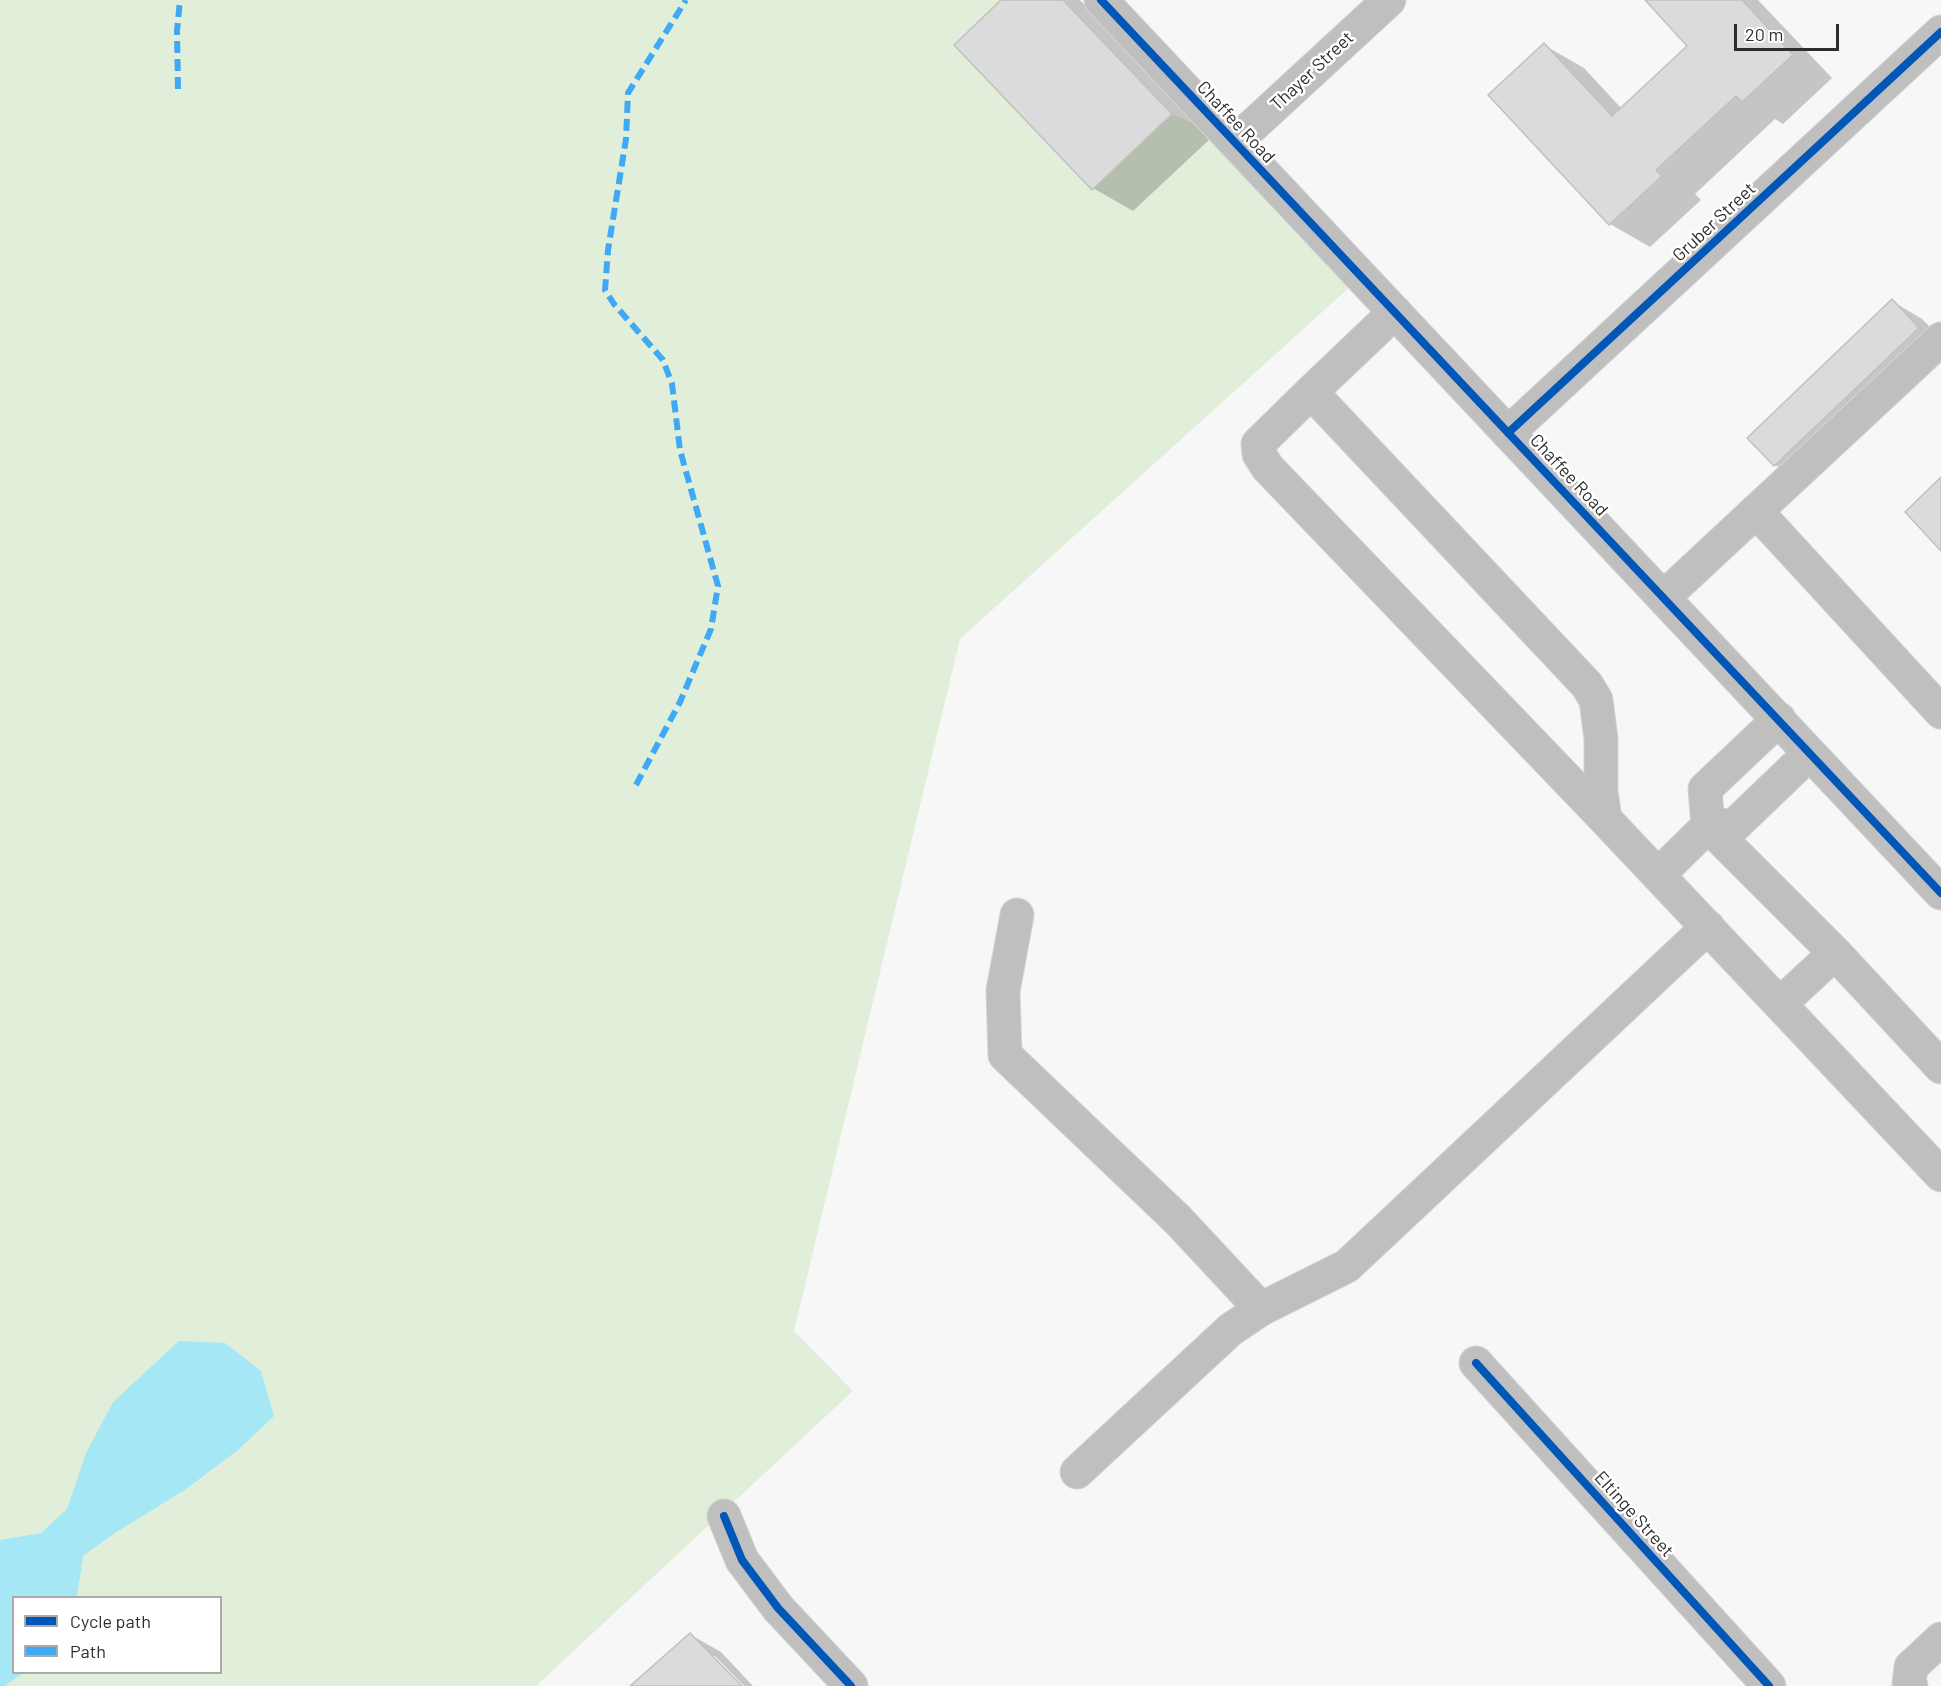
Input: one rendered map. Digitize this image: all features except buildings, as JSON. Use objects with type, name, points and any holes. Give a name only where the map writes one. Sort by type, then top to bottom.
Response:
[{"type":"street","name":"Chaffee Road","points":[[1101,0],[1941,893]]},
{"type":"street","name":"Thayer Street","points":[[1235,142],[1389,0]]},
{"type":"street","name":"Gruber Street","points":[[1508,433],[1941,32]]},
{"type":"street","points":[[1395,312],[1258,444],[1258,454],[1659,874],[1941,1175]]},
{"type":"street","points":[[1664,597],[1941,339]]},
{"type":"street","points":[[1311,392],[1587,685],[1596,700],[1601,739],[1601,792],[1605,819]]},
{"type":"street","points":[[1756,511],[1941,712]]},
{"type":"street","points":[[1779,719],[1705,789],[1708,825],[1835,953],[1941,1067]]},
{"type":"street","points":[[1659,874],[1708,825],[1735,825],[1809,754]]},
{"type":"street","points":[[1017,915],[1002,991],[1005,1055],[1178,1220],[1261,1309]]},
{"type":"street","points":[[1077,1472],[1230,1330],[1261,1309],[1347,1266],[1708,927]]},
{"type":"street","points":[[1780,1004],[1835,953]]},
{"type":"street","name":"Eltinge Street","points":[[1476,1363],[1769,1686]]},
{"type":"street","points":[[724,1516],[742,1560],[778,1608],[850,1686]]},
{"type":"street","points":[[1911,1686],[1909,1684],[1911,1667],[1941,1639]]},
{"type":"green space","points":[[0,0],[1063,0],[1172,114],[1235,142],[1361,277],[960,639],[794,1331],[853,1391],[536,1686],[0,1686]]},
{"type":"water","points":[[179,1341],[225,1343],[261,1371],[274,1416],[238,1450],[183,1491],[115,1533],[83,1556],[77,1596],[12,1596],[12,1674],[22,1674],[5,1686],[0,1686],[0,1540],[41,1533],[67,1509],[86,1453],[113,1402]]},
{"type":"marked path","points":[[178,89],[177,31],[180,0]]},
{"type":"marked path","points":[[636,785],[680,702],[711,629],[718,586],[680,450],[672,384],[663,360],[614,304],[605,290],[608,250],[626,139],[628,93],[686,0]]},
{"type":"cycle path","points":[[1101,0],[1941,893]]},
{"type":"cycle path","points":[[1508,433],[1941,32]]},
{"type":"cycle path","points":[[1476,1363],[1769,1686]]},
{"type":"cycle path","points":[[724,1516],[742,1560],[778,1608],[851,1686]]}]
